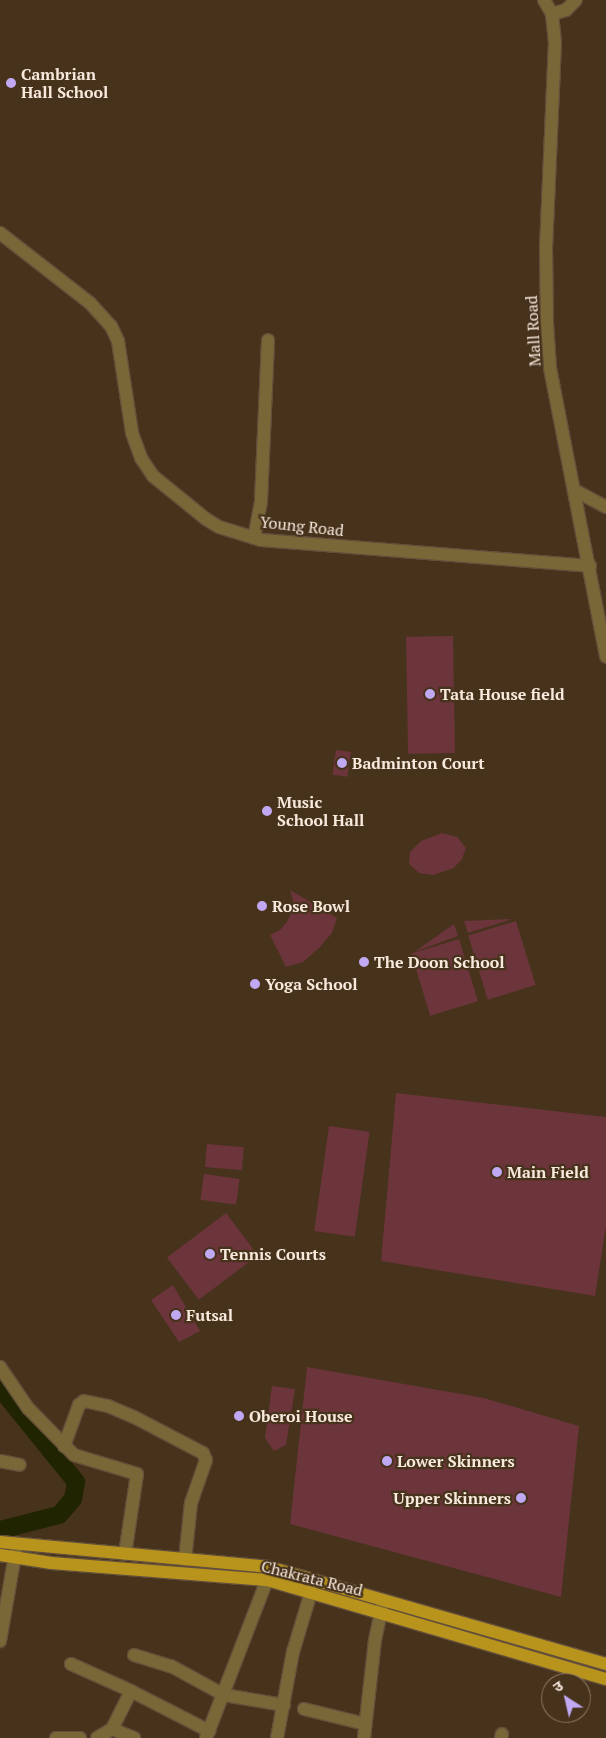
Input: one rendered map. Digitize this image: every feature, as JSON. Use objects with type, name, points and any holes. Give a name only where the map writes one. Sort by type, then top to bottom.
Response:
[{"type":"main road","name":"Chakrata Road","points":[[0,1542],[268,1567],[606,1680]]},
{"type":"main road","name":"Chakrata Road","points":[[0,1555],[51,1563],[267,1580],[311,1592],[382,1606],[606,1664]]},
{"type":"street","name":"Mall Road","points":[[544,0],[552,14],[554,42],[546,246],[547,324],[552,378],[567,464],[576,491],[606,657]]},
{"type":"street","points":[[552,14],[566,10],[576,0]]},
{"type":"street","name":"Young Road","points":[[0,233],[90,303],[110,326],[118,341],[132,434],[141,458],[153,476],[206,519],[219,527],[254,538],[590,566]]},
{"type":"street","points":[[254,538],[261,501],[268,340]]},
{"type":"street","points":[[576,491],[606,507]]},
{"type":"street","points":[[0,1367],[28,1408],[64,1446],[81,1458],[137,1474],[125,1554]]},
{"type":"street","points":[[64,1446],[79,1404],[84,1401],[108,1406],[134,1417],[202,1453],[206,1460],[190,1503],[186,1560]]},
{"type":"street","points":[[0,1461],[20,1465]]},
{"type":"street","points":[[0,1641],[17,1544]]},
{"type":"street","points":[[71,1664],[131,1691],[207,1734],[224,1695],[267,1580]]},
{"type":"street","points":[[277,1738],[293,1652],[311,1592]]},
{"type":"street","points":[[364,1738],[364,1724],[375,1640],[382,1606]]},
{"type":"street","points":[[134,1655],[171,1666],[224,1695],[284,1705]]},
{"type":"street","points":[[97,1738],[112,1729],[131,1691]]},
{"type":"street","points":[[304,1709],[364,1724]]},
{"type":"street","points":[[112,1729],[134,1738]]},
{"type":"street","points":[[56,1738],[80,1738]]},
{"type":"shaded area","name":"Tata House field","points":[[453,636],[455,753],[408,754],[406,637]]},
{"type":"shaded area","name":"Badminton Court","points":[[336,750],[351,752],[347,777],[333,775]]},
{"type":"shaded area","points":[[442,833],[457,837],[466,848],[462,859],[454,868],[433,875],[419,873],[409,864],[410,852],[421,841]]},
{"type":"shaded area","points":[[290,890],[337,918],[332,933],[319,948],[303,962],[286,967],[270,935],[280,930],[287,922],[292,911],[293,900]]},
{"type":"shaded area","points":[[512,919],[468,933],[464,921]]},
{"type":"shaded area","points":[[516,921],[536,985],[488,1000],[468,936]]},
{"type":"shaded area","points":[[454,924],[458,936],[414,952]]},
{"type":"shaded area","points":[[459,939],[478,1001],[430,1016],[411,954]]},
{"type":"shaded area","name":"Main Field","points":[[396,1093],[606,1117],[606,1226],[595,1296],[381,1261]]},
{"type":"shaded area","points":[[329,1126],[370,1132],[355,1237],[314,1231]]},
{"type":"shaded area","points":[[207,1144],[244,1147],[242,1170],[205,1167]]},
{"type":"shaded area","points":[[204,1174],[240,1179],[236,1205],[200,1200]]},
{"type":"shaded area","name":"Tennis Courts","points":[[226,1213],[258,1255],[199,1300],[167,1258]]},
{"type":"shaded area","name":"Futsal","points":[[173,1285],[200,1331],[179,1342],[151,1300]]},
{"type":"shaded area","name":"Lower Skinners","points":[[307,1367],[484,1398],[579,1426],[561,1597],[290,1524]]},
{"type":"shaded area","points":[[272,1386],[295,1389],[286,1445],[274,1451],[265,1438]]},
{"type":"waterway","points":[[0,1388],[76,1482],[73,1499],[59,1515],[0,1530]]},
{"type":"place","name":"Cambrian Hall School","points":[[11,83]]},
{"type":"place","name":"Tata House field","points":[[430,694]]},
{"type":"place","name":"Badminton Court","points":[[342,763]]},
{"type":"place","name":"Music School Hall","points":[[267,811]]},
{"type":"place","name":"Rose Bowl","points":[[262,906]]},
{"type":"place","name":"The Doon School","points":[[364,962]]},
{"type":"place","name":"Yoga School","points":[[255,984]]},
{"type":"place","name":"Main Field","points":[[497,1172]]},
{"type":"place","name":"Tennis Courts","points":[[210,1254]]},
{"type":"place","name":"Futsal","points":[[176,1315]]},
{"type":"place","name":"Oberoi House","points":[[239,1416]]},
{"type":"place","name":"Lower Skinners","points":[[387,1461]]},
{"type":"place","name":"Upper Skinners","points":[[521,1498]]}]
